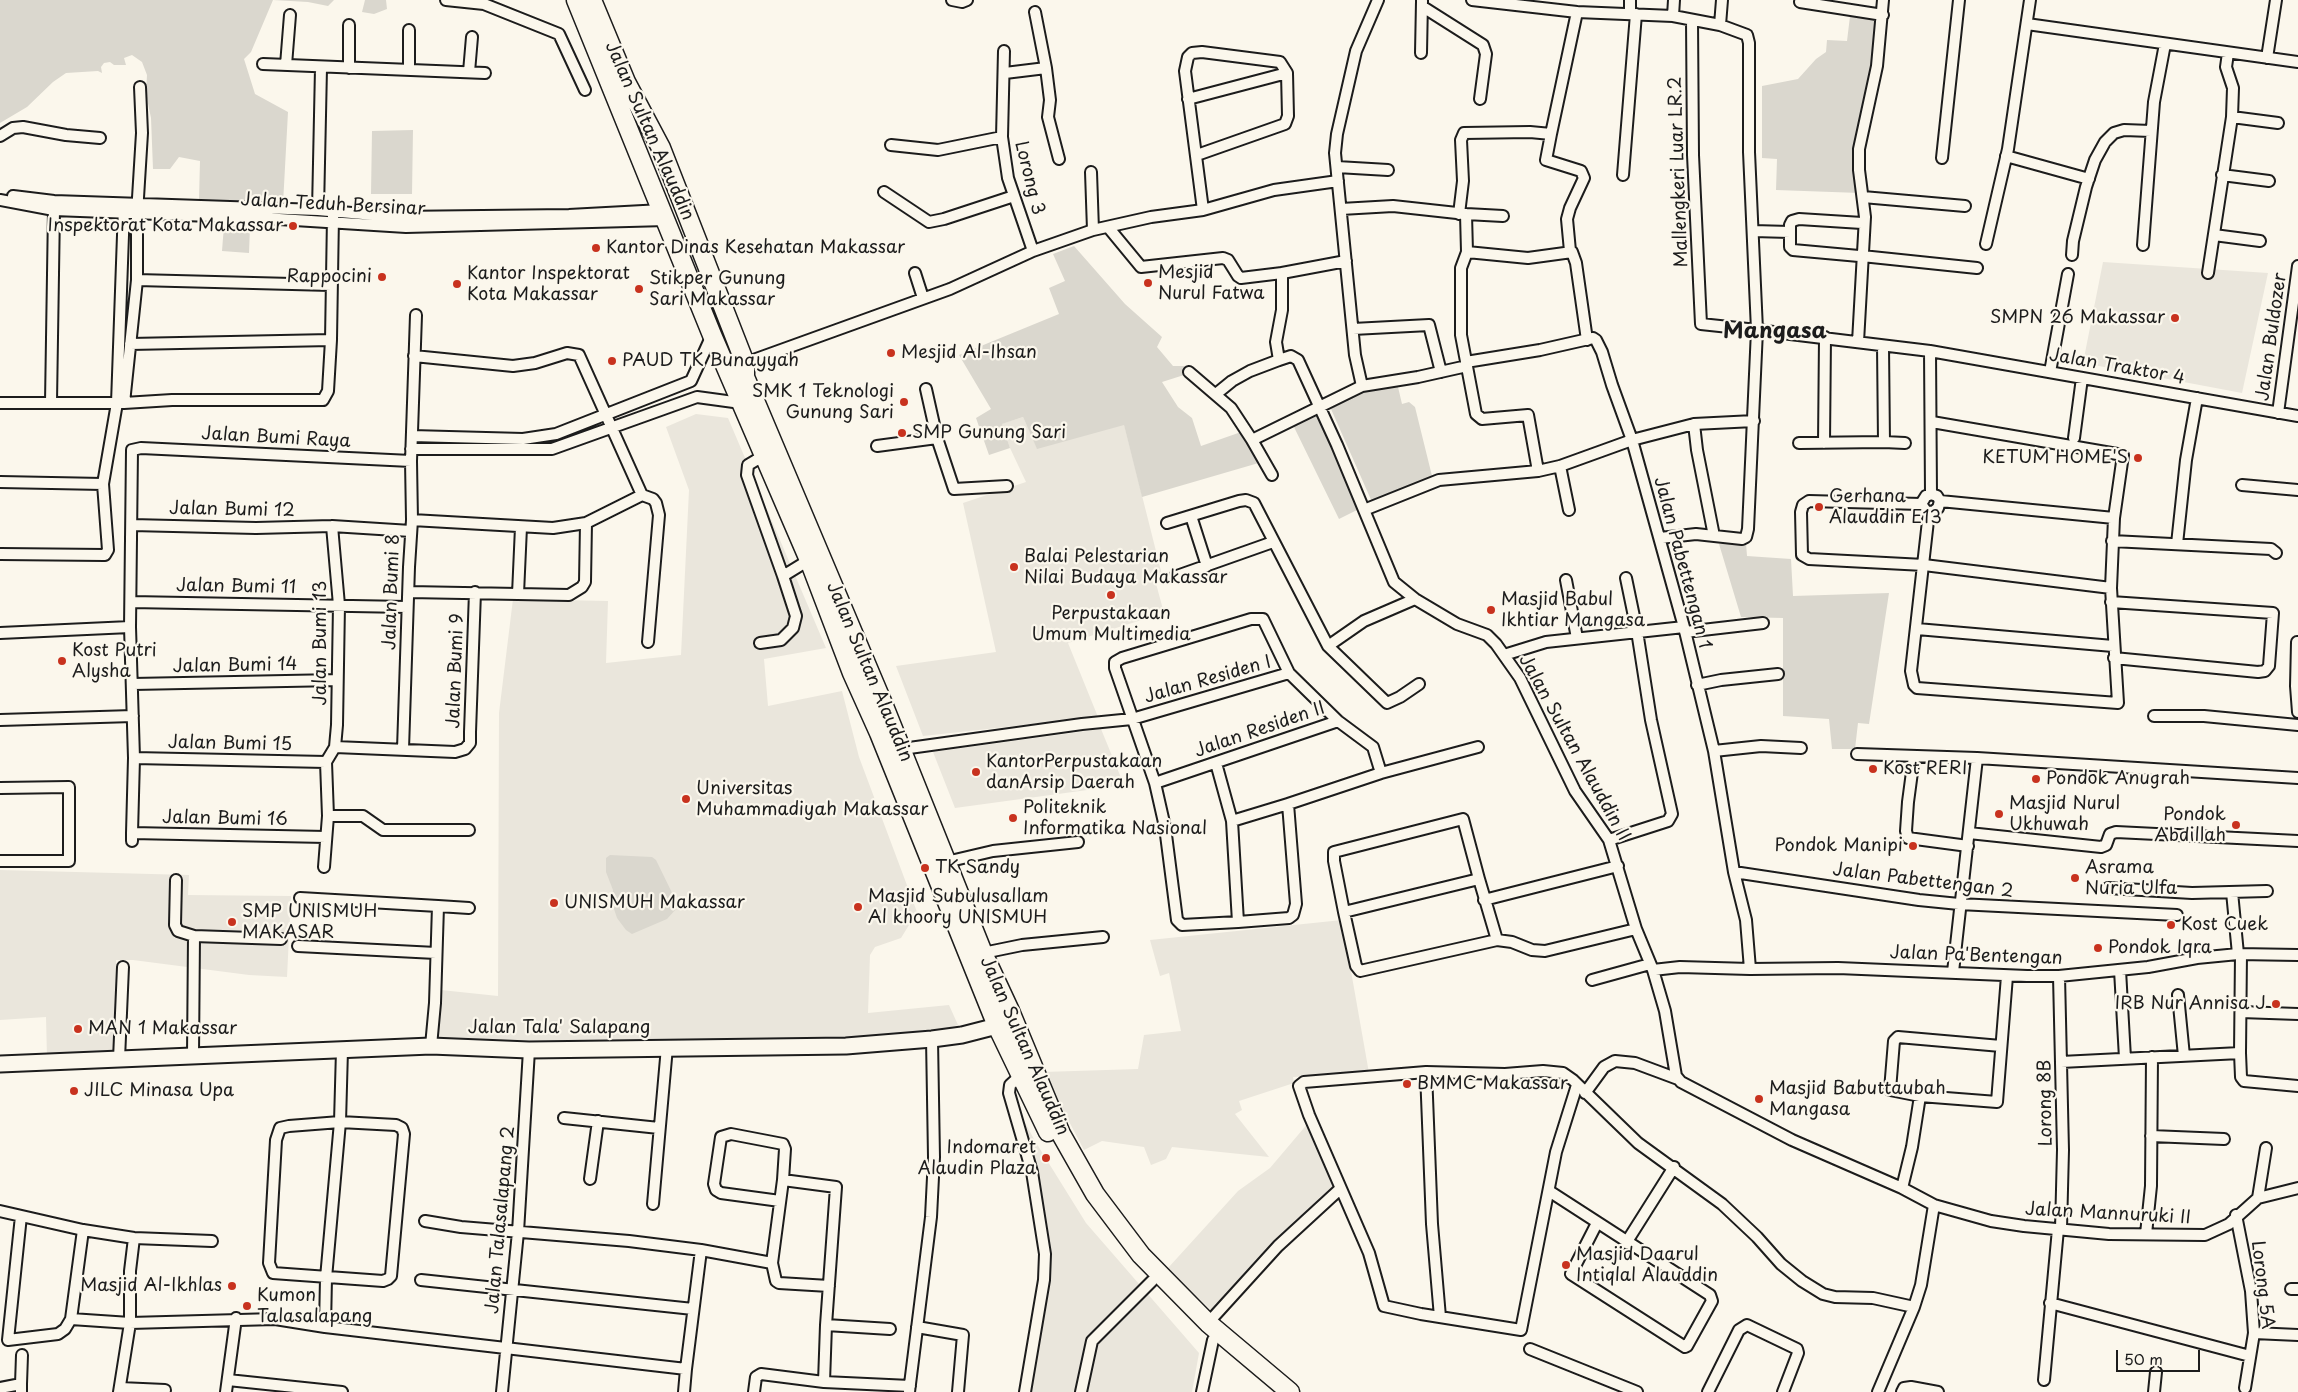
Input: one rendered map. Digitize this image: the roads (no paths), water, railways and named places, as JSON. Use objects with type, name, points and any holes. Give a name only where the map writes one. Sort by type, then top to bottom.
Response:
[{"type":"highway","name":"Jalan Sultan Alauddin","points":[[576,0],[619,84],[661,148],[746,363],[745,376],[786,469],[859,670],[879,733],[997,1026],[1020,1076],[1056,1136],[1124,1235],[1164,1280],[1208,1323],[1290,1392]]},
{"type":"highway","name":"Jalan Sultan Alauddin","points":[[592,0],[664,215],[712,334],[809,560],[859,670],[909,748],[946,862],[983,954],[1010,1011],[1056,1136],[1094,1211],[1152,1281],[1213,1340],[1272,1392]]},
{"type":"main road","name":"Jalan Tala' Salapang","points":[[0,1064],[431,1046],[529,1050],[846,1046],[932,1040],[997,1026]]},
{"type":"street","points":[[446,0],[484,4],[559,34],[585,90]]},
{"type":"street","points":[[952,0],[962,2],[967,0]]},
{"type":"street","points":[[1362,386],[1355,355],[1336,167],[1336,142],[1356,51],[1378,0]]},
{"type":"street","points":[[1472,0],[1577,12],[1673,16],[1720,25],[1736,30],[1748,38],[1749,152],[1757,330],[1748,529],[1746,538],[1737,539],[1692,534],[1660,538]]},
{"type":"street","points":[[1623,175],[1633,14],[1630,0]]},
{"type":"street","points":[[1673,16],[1674,0]]},
{"type":"street","points":[[1720,25],[1722,0]]},
{"type":"street","points":[[1858,342],[1861,256],[1865,217],[1859,170],[1859,149],[1877,66],[1883,0]]},
{"type":"street","points":[[1942,158],[1959,0]]},
{"type":"street","points":[[1986,244],[2006,156],[2030,0]]},
{"type":"street","points":[[2268,58],[2276,0]]},
{"type":"street","points":[[1800,2],[1883,15]]},
{"type":"street","points":[[1421,52],[1423,3]]},
{"type":"street","points":[[1423,3],[1483,45],[1486,54],[1480,99]]},
{"type":"street","points":[[1035,12],[1050,93],[1048,117],[1059,159]]},
{"type":"street","points":[[1252,440],[1362,386],[1441,372],[1467,364],[1587,340],[1576,263],[1574,254],[1570,251],[1567,219],[1584,178],[1581,171],[1546,160],[1577,12]]},
{"type":"street","points":[[286,65],[290,15]]},
{"type":"street","name":"Mallengkeri Luar LR.2","points":[[1692,20],[1693,155],[1701,324]]},
{"type":"street","points":[[349,24],[349,68]]},
{"type":"street","points":[[2027,24],[2298,62]]},
{"type":"street","points":[[409,70],[410,30]]},
{"type":"street","points":[[469,72],[472,38]]},
{"type":"street","points":[[2143,244],[2151,131],[2165,44]]},
{"type":"street","name":"Lorong 3","points":[[1004,51],[1005,73],[1002,137],[1008,178],[1033,251]]},
{"type":"street","points":[[1197,155],[1284,126],[1288,116],[1287,73],[1282,64],[1276,60],[1227,54],[1192,53],[1188,57],[1185,64],[1188,99],[1203,210]]},
{"type":"street","points":[[2208,273],[2232,117],[2233,88],[2226,67],[2228,53]]},
{"type":"street","points":[[264,64],[321,68],[485,73]]},
{"type":"street","points":[[318,210],[321,68]]},
{"type":"street","points":[[1005,73],[1046,68]]},
{"type":"street","points":[[1188,99],[1287,73]]},
{"type":"street","points":[[0,554],[104,555],[108,550],[103,484],[121,403],[137,280],[142,133],[140,87]]},
{"type":"street","points":[[2232,117],[2278,124]]},
{"type":"street","points":[[0,136],[13,128],[24,127],[66,135],[100,138]]},
{"type":"street","points":[[2072,255],[2073,241],[2089,179],[2101,148],[2114,133],[2124,130],[2151,131]]},
{"type":"street","points":[[1538,471],[1528,416],[1478,417],[1461,335],[1461,268],[1467,252],[1462,214],[1461,140],[1464,133],[1530,132],[1551,134]]},
{"type":"street","points":[[891,145],[932,150],[1002,137]]},
{"type":"street","points":[[2006,156],[2089,179]]},
{"type":"street","points":[[1336,167],[1388,170]]},
{"type":"street","points":[[1091,172],[1093,230]]},
{"type":"street","points":[[2222,175],[2269,181]]},
{"type":"street","points":[[746,363],[972,280],[1033,251],[1093,230],[1151,217],[1203,210],[1274,190],[1338,181]]},
{"type":"street","points":[[884,192],[929,222],[944,219],[1014,196]]},
{"type":"street","name":"Jalan Teduh Bersinar","points":[[0,193],[124,208],[333,217],[406,227],[664,215]]},
{"type":"street","points":[[1863,198],[1965,206]]},
{"type":"street","name":"Jalan Teduh Bersinar","points":[[0,200],[54,210],[124,208]]},
{"type":"street","points":[[1341,209],[1393,206],[1462,214],[1503,216]]},
{"type":"street","points":[[121,403],[124,208]]},
{"type":"street","name":"Jalan Teduh Bersinar","points":[[138,209],[318,210],[333,217]]},
{"type":"street","points":[[52,402],[54,210]]},
{"type":"street","points":[[0,403],[323,400],[328,391],[331,340],[333,217]]},
{"type":"street","points":[[1862,223],[1799,219],[1790,223],[1790,247],[1795,252],[1861,256],[1977,268]]},
{"type":"street","points":[[1108,227],[1141,266],[1223,258],[1228,260],[1241,278],[1282,273],[1346,260]]},
{"type":"street","points":[[1753,231],[1790,232]]},
{"type":"street","points":[[2214,235],[2260,241]]},
{"type":"street","points":[[1467,252],[1528,258],[1570,251]]},
{"type":"street","name":"Jalan Buldozer","points":[[2278,413],[2298,266]]},
{"type":"street","points":[[915,273],[923,298]]},
{"type":"street","points":[[1216,394],[1250,370],[1279,360],[1276,342],[1282,310],[1282,273]]},
{"type":"street","points":[[2050,372],[2068,274]]},
{"type":"street","points":[[137,280],[331,285]]},
{"type":"street","name":"Jalan Bumi 8","points":[[403,749],[407,606],[412,520],[410,461],[416,316]]},
{"type":"street","name":"Jalan Traktor 4","points":[[1701,324],[1825,337],[1930,351],[2298,416]]},
{"type":"street","points":[[1353,329],[1429,325],[1441,372]]},
{"type":"street","points":[[412,436],[539,438],[556,434],[607,416],[691,381],[712,334]]},
{"type":"street","points":[[1824,442],[1825,337]]},
{"type":"street","points":[[130,344],[331,340]]},
{"type":"street","name":"Jalan Pabettengan 1","points":[[1587,340],[1596,340],[1602,352],[1632,440],[1685,630],[1714,751],[1734,872],[1746,920],[1750,970]]},
{"type":"street","points":[[1883,346],[1884,442]]},
{"type":"street","points":[[1930,351],[1932,422],[1931,494]]},
{"type":"street","points":[[414,356],[513,366],[535,364],[568,353],[575,353],[583,358],[642,495],[653,499],[659,515],[648,642]]},
{"type":"street","name":"Jalan Sultan Alauddin II","points":[[1279,360],[1291,356],[1296,358],[1337,445],[1390,575],[1398,586],[1414,599],[1456,624],[1487,635],[1520,678],[1575,791],[1609,840],[1636,929],[1665,1011],[1674,1072],[1678,1078]]},
{"type":"street","points":[[1189,372],[1236,413],[1272,475]]},
{"type":"street","points":[[2074,438],[2082,378]]},
{"type":"street","points":[[691,381],[697,397]]},
{"type":"street","points":[[926,390],[937,438],[954,489],[1007,486]]},
{"type":"street","points":[[411,449],[552,449],[697,397],[741,403]]},
{"type":"street","points":[[2177,544],[2186,460],[2197,398]]},
{"type":"street","points":[[1364,510],[1438,480],[1538,471],[1560,466],[1632,440],[1694,424],[1754,422]]},
{"type":"street","points":[[1929,512],[1911,671],[1912,682],[1917,688],[2118,702],[2113,646],[2111,588],[2114,518],[2123,455],[1932,422]]},
{"type":"street","points":[[1694,424],[1697,450],[1714,536]]},
{"type":"street","points":[[877,446],[937,438]]},
{"type":"street","points":[[1799,443],[1905,443]]},
{"type":"street","name":"Jalan Bumi Raya","points":[[132,525],[132,450],[141,448],[410,461]]},
{"type":"street","points":[[760,643],[781,640],[790,633],[795,625],[796,616],[747,475],[750,464],[764,456]]},
{"type":"street","points":[[1560,466],[1569,510]]},
{"type":"street","points":[[0,482],[103,484]]},
{"type":"street","points":[[2242,485],[2298,490]]},
{"type":"street","points":[[1921,504],[1926,496],[1931,494],[1937,496],[1940,501]]},
{"type":"street","points":[[412,520],[553,528],[586,523],[642,495]]},
{"type":"street","points":[[1167,523],[1239,501],[1250,500],[1260,512],[1273,542],[1328,646],[1387,703],[1400,698],[1419,684]]},
{"type":"street","points":[[1921,504],[1812,501],[1802,507],[1801,553],[1810,559],[1924,565],[2111,588]]},
{"type":"street","points":[[1940,501],[2114,518]]},
{"type":"street","points":[[1921,504],[1929,512],[1937,510],[1940,501]]},
{"type":"street","points":[[1191,516],[1207,566]]},
{"type":"street","points":[[409,592],[569,595],[578,591],[585,582],[586,523]]},
{"type":"street","points":[[132,525],[130,627],[134,758]]},
{"type":"street","name":"Jalan Bumi 12","points":[[132,525],[256,528],[332,526]]},
{"type":"street","points":[[332,526],[411,531]]},
{"type":"street","name":"Jalan Bumi 13","points":[[332,526],[340,605],[335,748]]},
{"type":"street","points":[[518,594],[521,527]]},
{"type":"street","points":[[2112,541],[2271,550],[2276,553]]},
{"type":"street","points":[[1174,577],[1273,542]]},
{"type":"street","points":[[783,576],[809,560]]},
{"type":"street","points":[[1609,840],[1662,824],[1671,817],[1650,720],[1637,631],[1626,578]]},
{"type":"street","points":[[1566,580],[1577,638]]},
{"type":"street","name":"Jalan Bumi 9","points":[[403,749],[454,752],[465,749],[470,743],[475,592]]},
{"type":"street","points":[[1328,646],[1364,621],[1414,599]]},
{"type":"street","name":"Jalan Bumi 11","points":[[131,602],[407,606]]},
{"type":"street","points":[[2111,602],[2273,613],[2269,666],[2265,671],[2258,672],[2114,658]]},
{"type":"street","name":"Jalan Residen I","points":[[909,748],[1132,719],[1289,673],[1265,622],[1258,618],[1251,619],[1122,658],[1115,662],[1115,668],[1132,719]]},
{"type":"street","points":[[1504,655],[1532,645],[1577,638],[1637,631],[1685,630],[1763,623]]},
{"type":"street","points":[[0,633],[130,627]]},
{"type":"street","points":[[1916,629],[2113,646]]},
{"type":"street","points":[[2297,642],[2296,686],[2298,712]]},
{"type":"street","name":"Jalan Residen II","points":[[1156,783],[1338,721],[1289,673]]},
{"type":"street","points":[[1697,685],[1721,680],[1778,674]]},
{"type":"street","name":"Jalan Bumi 14","points":[[133,684],[337,680]]},
{"type":"street","points":[[0,720],[133,716]]},
{"type":"street","points":[[2154,716],[2204,716],[2298,725]]},
{"type":"street","points":[[1132,719],[1156,783],[1165,827],[1177,920],[1182,925],[1289,918],[1294,912],[1296,904],[1288,804]]},
{"type":"street","points":[[1338,721],[1373,747],[1381,773]]},
{"type":"street","points":[[1714,751],[1753,746],[1801,748]]},
{"type":"street","points":[[1232,821],[1381,773],[1478,747]]},
{"type":"street","points":[[324,867],[328,816],[326,762],[335,748],[403,749]]},
{"type":"street","points":[[1857,754],[1977,758],[2298,778]]},
{"type":"street","points":[[1914,757],[1908,802],[1906,831],[1908,838],[1968,846]]},
{"type":"street","name":"Jalan Bumi 15","points":[[134,758],[326,762]]},
{"type":"street","name":"Jalan Bumi 16","points":[[134,758],[132,837],[326,837]]},
{"type":"street","points":[[1953,972],[1959,904],[1968,846],[1977,758]]},
{"type":"street","points":[[1216,763],[1232,821],[1238,922]]},
{"type":"street","points":[[0,788],[70,787],[69,861],[0,861]]},
{"type":"street","points":[[328,816],[363,816],[383,830],[469,830]]},
{"type":"street","points":[[1497,940],[1478,879],[1465,820],[1455,820],[1334,852],[1344,912],[1356,966],[1360,971],[1497,940],[1508,941],[1540,951],[1636,929]]},
{"type":"street","points":[[1969,833],[2101,847],[2106,845],[2110,834],[2116,832],[2298,841]]},
{"type":"street","points":[[946,862],[993,851],[1078,842]]},
{"type":"street","points":[[1484,900],[1618,866]]},
{"type":"street","name":"Jalan Pabettengan 2","points":[[1734,872],[1959,904],[2099,913],[2108,910],[2177,915]]},
{"type":"street","points":[[1344,912],[1478,879]]},
{"type":"street","points":[[176,880],[176,929],[194,936],[281,940]]},
{"type":"street","points":[[2108,888],[2192,893],[2268,891]]},
{"type":"street","points":[[2232,892],[2239,954],[2241,1077],[2244,1081],[2298,1086]]},
{"type":"street","points":[[300,898],[470,908]]},
{"type":"street","points":[[431,1046],[435,1003],[438,906]]},
{"type":"street","points":[[193,1055],[194,936]]},
{"type":"street","points":[[983,954],[1022,946],[1103,936]]},
{"type":"street","points":[[298,946],[436,953]]},
{"type":"street","name":"Jalan Pa'Bentengan","points":[[1592,980],[1651,967],[1750,970],[1838,968],[2007,976],[2059,976],[2239,954],[2298,955]]},
{"type":"street","points":[[119,1059],[123,967]]},
{"type":"street","points":[[2120,970],[2125,1058]]},
{"type":"street","points":[[2001,1046],[1896,1038],[1894,1041],[1890,1090],[1920,1096],[1997,1102],[2007,976]]},
{"type":"street","name":"Lorong 8B","points":[[2044,1380],[2050,1303],[2060,1229],[2063,1150],[2059,976]]},
{"type":"street","points":[[2178,995],[2182,1019],[2184,1056]]},
{"type":"street","points":[[2241,1012],[2298,1014]]},
{"type":"street","points":[[754,1392],[756,1377],[761,1374],[824,1382],[909,1389],[931,1217],[933,1178],[932,1040]]},
{"type":"street","points":[[653,1204],[667,1047]]},
{"type":"street","points":[[325,1327],[326,1278],[340,1122],[342,1050]]},
{"type":"street","name":"Jalan Talasalapang 2","points":[[502,1392],[518,1232],[529,1050]]},
{"type":"street","points":[[2061,1062],[2240,1053]]},
{"type":"street","points":[[2146,1234],[2151,1186],[2152,1057]]},
{"type":"street","points":[[1585,1093],[1604,1067],[1615,1060],[1635,1063],[1678,1078],[1792,1140],[1902,1188],[1934,1205],[1924,1274],[1914,1307],[1878,1392]]},
{"type":"street","points":[[1577,1085],[1556,1152],[1521,1330],[1384,1306],[1369,1253],[1340,1189],[1299,1086],[1309,1081],[1426,1072],[1505,1074],[1548,1071],[1563,1074],[1577,1085],[1638,1143],[1674,1167],[1722,1204],[1781,1264],[1813,1288],[1835,1297],[1872,1298],[1914,1307]]},
{"type":"street","points":[[1426,1072],[1432,1224],[1440,1317]]},
{"type":"street","points":[[1020,1076],[1010,1085],[1009,1093],[1032,1172],[1045,1254],[1044,1280],[1025,1392]]},
{"type":"street","points":[[1902,1188],[1912,1147],[1920,1096]]},
{"type":"street","points":[[564,1118],[659,1128]]},
{"type":"street","points":[[590,1179],[598,1121]]},
{"type":"street","points":[[340,1122],[396,1124],[402,1128],[404,1134],[391,1276],[388,1280],[326,1278],[274,1273],[270,1270],[272,1187],[276,1140],[280,1128],[284,1126],[340,1122]]},
{"type":"street","points":[[780,1201],[721,1193],[716,1190],[714,1184],[721,1137],[731,1134],[783,1144],[785,1149],[783,1180],[772,1264],[779,1283],[829,1286]]},
{"type":"street","points":[[2151,1136],[2224,1139]]},
{"type":"street","points":[[2258,1198],[2266,1148]]},
{"type":"street","points":[[1626,1243],[1674,1167]]},
{"type":"street","points":[[783,1180],[836,1187],[826,1325],[824,1382]]},
{"type":"street","name":"Jalan Mannuruki II","points":[[1934,1205],[1991,1221],[2060,1229],[2109,1234],[2205,1236],[2220,1229],[2258,1198],[2298,1188]]},
{"type":"street","points":[[1208,1323],[1278,1246],[1340,1189]]},
{"type":"street","points":[[1549,1191],[1597,1223],[1626,1243],[1711,1296],[1712,1301],[1687,1346],[1685,1347],[1570,1274],[1597,1223]]},
{"type":"street","points":[[0,1211],[83,1230],[134,1238],[212,1241]]},
{"type":"street","name":"Lorong 5A","points":[[2236,1215],[2250,1291],[2254,1333],[2245,1388]]},
{"type":"street","points":[[21,1216],[8,1340],[58,1334],[65,1329],[72,1319],[83,1230]]},
{"type":"street","points":[[425,1221],[461,1227],[629,1241],[701,1250],[772,1264]]},
{"type":"street","points":[[134,1238],[130,1271],[130,1323],[120,1390],[165,1390]]},
{"type":"street","points":[[684,1392],[701,1250]]},
{"type":"street","points":[[421,1280],[693,1309]]},
{"type":"street","points":[[1081,1392],[1092,1341],[1152,1281]]},
{"type":"street","points":[[2050,1303],[2250,1356]]},
{"type":"street","points":[[72,1319],[130,1323],[236,1318],[275,1319],[325,1327],[686,1369]]},
{"type":"street","points":[[226,1392],[236,1318]]},
{"type":"street","points":[[826,1325],[890,1329]]},
{"type":"street","points":[[1708,1392],[1740,1330],[1747,1325],[1797,1349],[1798,1354],[1783,1392]]},
{"type":"street","points":[[918,1327],[963,1335],[958,1392]]},
{"type":"street","points":[[2254,1333],[2298,1335]]},
{"type":"street","points":[[1202,1392],[1213,1340]]},
{"type":"street","points":[[1530,1349],[1637,1392]]},
{"type":"street","points":[[0,1388],[21,1388],[22,1355]]},
{"type":"street","points":[[2154,1392],[2156,1372]]},
{"type":"street","points":[[228,1380],[342,1392]]},
{"type":"street","points":[[1902,1392],[1904,1388],[1911,1387],[1938,1392]]},
{"type":"place","name":"Inspektorat Kota Makassar","points":[[293,226]]},
{"type":"place","name":"Kantor Dinas Kesehatan Makassar","points":[[596,248]]},
{"type":"place","name":"Rappocini","points":[[382,277]]},
{"type":"place","name":"Mesjid Nurul Fatwa","points":[[1148,283]]},
{"type":"place","name":"Kantor Inspektorat Kota Makassar","points":[[457,284]]},
{"type":"place","name":"Stikper Gunung Sari Makassar","points":[[639,289]]},
{"type":"place","name":"SMPN 26 Makassar","points":[[2175,318]]},
{"type":"place","name":"Mesjid Al-Ihsan","points":[[891,353]]},
{"type":"place","name":"PAUD TK Bunayyah","points":[[612,361]]},
{"type":"place","name":"SMK 1 Teknologi Gunung Sari","points":[[904,402]]},
{"type":"place","name":"SMP Gunung Sari","points":[[902,433]]},
{"type":"place","name":"KETUM HOME'S","points":[[2138,458]]},
{"type":"place","name":"Gerhana Alauddin E13","points":[[1819,507]]},
{"type":"place","name":"Balai Pelestarian Nilai Budaya Makassar","points":[[1014,567]]},
{"type":"place","name":"Perpustakaan Umum Multimedia","points":[[1111,595]]},
{"type":"place","name":"Masjid Babul Ikhtiar Mangasa","points":[[1491,610]]},
{"type":"place","name":"Kost Putri Alysha","points":[[62,661]]},
{"type":"place","name":"Kost RERI","points":[[1873,769]]},
{"type":"place","name":"KantorPerpustakaan danArsip Daerah","points":[[976,772]]},
{"type":"place","name":"Pondok Anugrah","points":[[2036,779]]},
{"type":"place","name":"Universitas Muhammadiyah Makassar","points":[[686,799]]},
{"type":"place","name":"Masjid Nurul Ukhuwah","points":[[1999,814]]},
{"type":"place","name":"Politeknik Informatika Nasional","points":[[1013,818]]},
{"type":"place","name":"Pondok Abdillah","points":[[2236,825]]},
{"type":"place","name":"Pondok Manipi","points":[[1913,846]]},
{"type":"place","name":"TK Sandy","points":[[925,868]]},
{"type":"place","name":"Asrama Nuria Ulfa","points":[[2075,878]]},
{"type":"place","name":"UNISMUH Makassar","points":[[554,903]]},
{"type":"place","name":"Masjid Subulusallam Al khoory UNISMUH","points":[[858,907]]},
{"type":"place","name":"SMP UNISMUH MAKASAR","points":[[232,922]]},
{"type":"place","name":"Kost Cuek","points":[[2171,925]]},
{"type":"place","name":"Pondok Iqra","points":[[2098,948]]},
{"type":"place","name":"IRB Nur Annisa J","points":[[2276,1004]]},
{"type":"place","name":"MAN 1 Makassar","points":[[78,1029]]},
{"type":"place","name":"BMMC Makassar","points":[[1407,1084]]},
{"type":"place","name":"JILC Minasa Upa","points":[[74,1091]]},
{"type":"place","name":"Masjid Babuttaubah Mangasa","points":[[1759,1099]]},
{"type":"place","name":"Indomaret Alaudin Plaza","points":[[1046,1158]]},
{"type":"place","name":"Masjid Daarul Intiqlal Alauddin","points":[[1566,1265]]},
{"type":"place","name":"Masjid Al-Ikhlas","points":[[232,1286]]},
{"type":"place","name":"Kumon Talasalapang","points":[[247,1306]]},
{"type":"district","name":"Mangasa","points":[[1775,332]]}]
